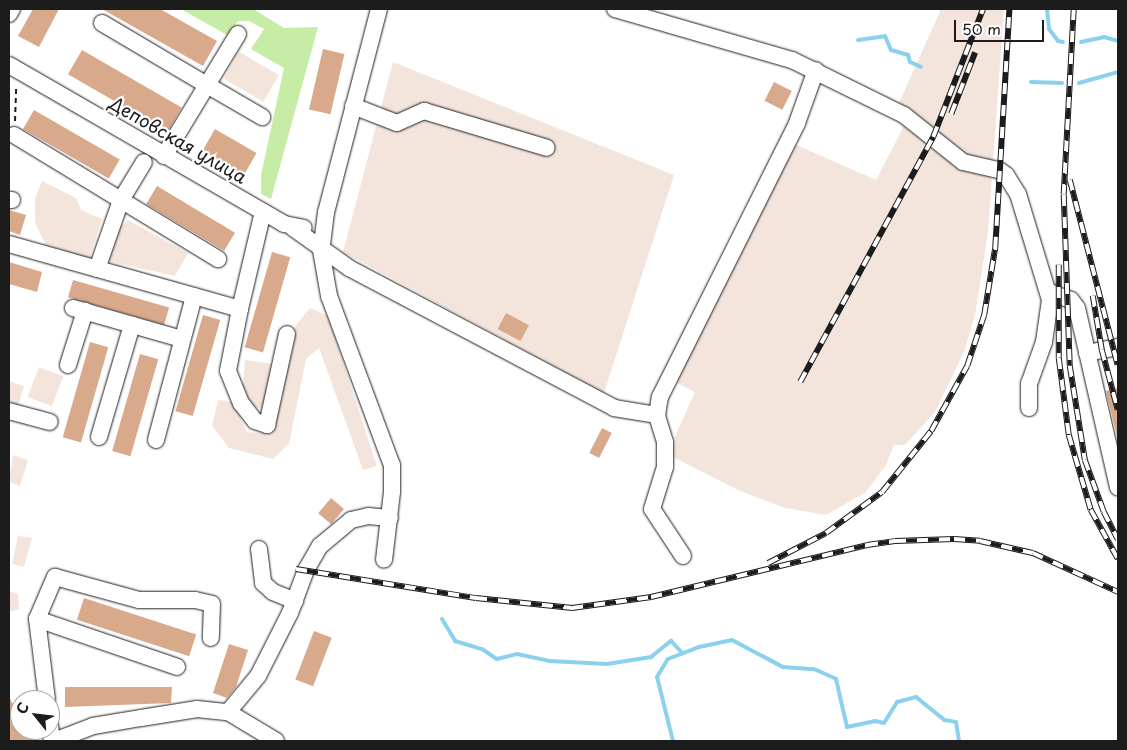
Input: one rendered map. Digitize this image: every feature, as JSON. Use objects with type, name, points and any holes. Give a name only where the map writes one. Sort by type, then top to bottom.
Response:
[{"type":"street","points":[[9,14],[12,9]]},
{"type":"street","points":[[379,9],[326,212],[321,250],[329,296],[392,465],[390,518],[384,560]]},
{"type":"street","points":[[615,9],[635,12],[770,53],[816,70],[904,115],[964,162],[999,170],[1006,176],[1018,194],[1049,292],[1050,315],[1040,354],[1029,384],[1029,408]]},
{"type":"street","points":[[102,23],[262,117]]},
{"type":"street","points":[[164,156],[238,34]]},
{"type":"street","name":"Деповская улица","points":[[9,65],[164,156],[293,228],[321,250],[349,268],[614,408],[657,415]]},
{"type":"street","points":[[684,556],[652,509],[665,467],[665,442],[657,415],[663,387],[798,123],[816,70]]},
{"type":"street","points":[[353,106],[397,123],[424,111],[547,148]]},
{"type":"street","points":[[14,135],[218,259]]},
{"type":"street","points":[[97,269],[121,200],[144,162]]},
{"type":"street","points":[[263,212],[240,309],[228,371],[241,403],[255,421],[267,425],[287,334]]},
{"type":"street","points":[[293,228],[315,226],[326,212]]},
{"type":"street","points":[[9,244],[240,309]]},
{"type":"street","points":[[1049,292],[1075,304],[1118,487]]},
{"type":"street","points":[[156,440],[194,296]]},
{"type":"street","points":[[68,365],[79,310],[182,339]]},
{"type":"street","points":[[99,437],[132,325]]},
{"type":"street","points":[[1088,353],[1118,346]]},
{"type":"street","points":[[9,411],[50,422]]},
{"type":"street","points":[[228,712],[258,676],[295,601],[315,553],[335,532],[358,517],[390,518]]},
{"type":"street","points":[[259,549],[263,583],[273,592],[295,601]]},
{"type":"street","points":[[46,690],[37,619],[55,577],[140,600],[195,600],[212,604],[211,638]]},
{"type":"street","points":[[37,619],[177,667]]},
{"type":"street","points":[[53,741],[93,726],[197,709],[228,712],[276,741]]},
{"type":"path","points":[[14,135],[16,88]]},
{"type":"shaded area","points":[[941,9],[1004,9],[988,232],[975,315],[964,352],[935,412],[905,445],[894,445],[886,465],[865,493],[826,515],[785,508],[740,491],[671,456],[676,434],[695,392],[675,382],[792,143],[876,180],[912,110],[899,103]]},
{"type":"shaded area","points":[[239,52],[279,75],[263,102],[224,79]]},
{"type":"shaded area","points":[[393,62],[674,175],[604,393],[343,252]]},
{"type":"shaded area","points":[[42,181],[76,198],[81,210],[102,219],[89,260],[46,245],[35,223],[35,199]]},
{"type":"shaded area","points":[[128,220],[188,253],[175,276],[107,261],[115,232]]},
{"type":"shaded area","points":[[310,308],[328,316],[377,466],[363,470],[319,348],[306,359],[289,444],[273,459],[229,448],[212,426],[218,400],[233,402],[247,432],[272,434],[296,325]]},
{"type":"shaded area","points":[[245,360],[275,364],[265,410],[252,406],[243,387]]},
{"type":"shaded area","points":[[39,367],[63,376],[52,406],[28,397]]},
{"type":"shaded area","points":[[9,381],[24,386],[18,406],[9,403]]},
{"type":"shaded area","points":[[13,455],[28,460],[20,486],[9,482]]},
{"type":"shaded area","points":[[18,536],[32,538],[24,567],[12,564]]},
{"type":"shaded area","points":[[9,591],[18,594],[19,609],[9,612]]},
{"type":"green space","points":[[181,9],[253,9],[284,28],[318,27],[271,199],[261,194],[261,175],[284,68],[251,49],[264,29],[249,21],[238,21],[227,35]]},
{"type":"building","points":[[33,9],[59,9],[39,47],[18,36]]},
{"type":"building","points":[[102,9],[160,9],[217,41],[203,66]]},
{"type":"building","points":[[323,49],[344,54],[330,114],[309,109]]},
{"type":"building","points":[[82,50],[182,108],[168,132],[68,74]]},
{"type":"building","points":[[774,82],[792,91],[782,110],[764,101]]},
{"type":"building","points":[[34,110],[120,160],[109,179],[23,129]]},
{"type":"building","points":[[215,129],[257,153],[244,175],[202,151]]},
{"type":"building","points":[[157,186],[235,233],[224,251],[146,204]]},
{"type":"building","points":[[9,210],[26,215],[20,235],[9,231]]},
{"type":"building","points":[[272,252],[290,257],[263,352],[245,347]]},
{"type":"building","points":[[9,262],[42,272],[37,292],[9,284]]},
{"type":"building","points":[[73,280],[169,308],[164,325],[68,297]]},
{"type":"building","points":[[506,313],[529,325],[521,341],[498,329]]},
{"type":"building","points":[[203,315],[220,320],[193,416],[175,411]]},
{"type":"building","points":[[90,342],[108,347],[81,442],[63,437]]},
{"type":"building","points":[[140,354],[158,359],[130,456],[112,451]]},
{"type":"building","points":[[1118,388],[1118,440],[1106,391]]},
{"type":"building","points":[[602,428],[612,433],[599,458],[589,453]]},
{"type":"building","points":[[331,498],[344,509],[331,524],[318,513]]},
{"type":"building","points":[[84,598],[196,634],[189,656],[77,620]]},
{"type":"building","points":[[314,631],[332,638],[313,686],[295,680]]},
{"type":"building","points":[[229,644],[248,650],[236,687],[227,698],[213,693]]},
{"type":"building","points":[[65,687],[172,687],[171,703],[65,707]]},
{"type":"building","points":[[9,697],[10,740],[35,741],[9,741]]},
{"type":"waterway","points":[[1047,9],[1049,29],[1058,41],[1063,42]]},
{"type":"waterway","points":[[858,40],[885,36],[891,50],[908,55],[910,62],[921,67]]},
{"type":"waterway","points":[[1081,42],[1104,37],[1118,41]]},
{"type":"waterway","points":[[1079,83],[1118,72]]},
{"type":"waterway","points":[[1031,82],[1062,83]]},
{"type":"waterway","points":[[442,619],[455,641],[482,649],[497,659],[517,654],[549,661],[607,664],[651,657],[671,641],[682,653]]},
{"type":"waterway","points":[[673,741],[657,677],[668,659],[699,647],[732,640],[783,667],[814,669],[836,679],[847,727],[875,721],[884,723],[897,702],[916,697],[944,720],[956,722],[959,741]]},
{"type":"railway","points":[[800,382],[933,137],[983,9]]},
{"type":"railway","points":[[768,563],[826,533],[882,492],[931,431],[967,366],[984,315],[995,248],[1009,9]]},
{"type":"railway","points":[[1074,9],[1064,195],[1070,366],[1085,460],[1104,512],[1118,540]]},
{"type":"railway","points":[[951,114],[975,52]]},
{"type":"railway","points":[[1070,180],[1118,365]]},
{"type":"railway","points":[[1059,265],[1059,358],[1069,435],[1091,510],[1118,559]]},
{"type":"railway","points":[[1093,296],[1102,350],[1118,410]]},
{"type":"railway","points":[[296,569],[476,598],[572,608],[651,597],[867,545],[895,541],[954,539],[980,541],[1033,553],[1118,592]]}]
